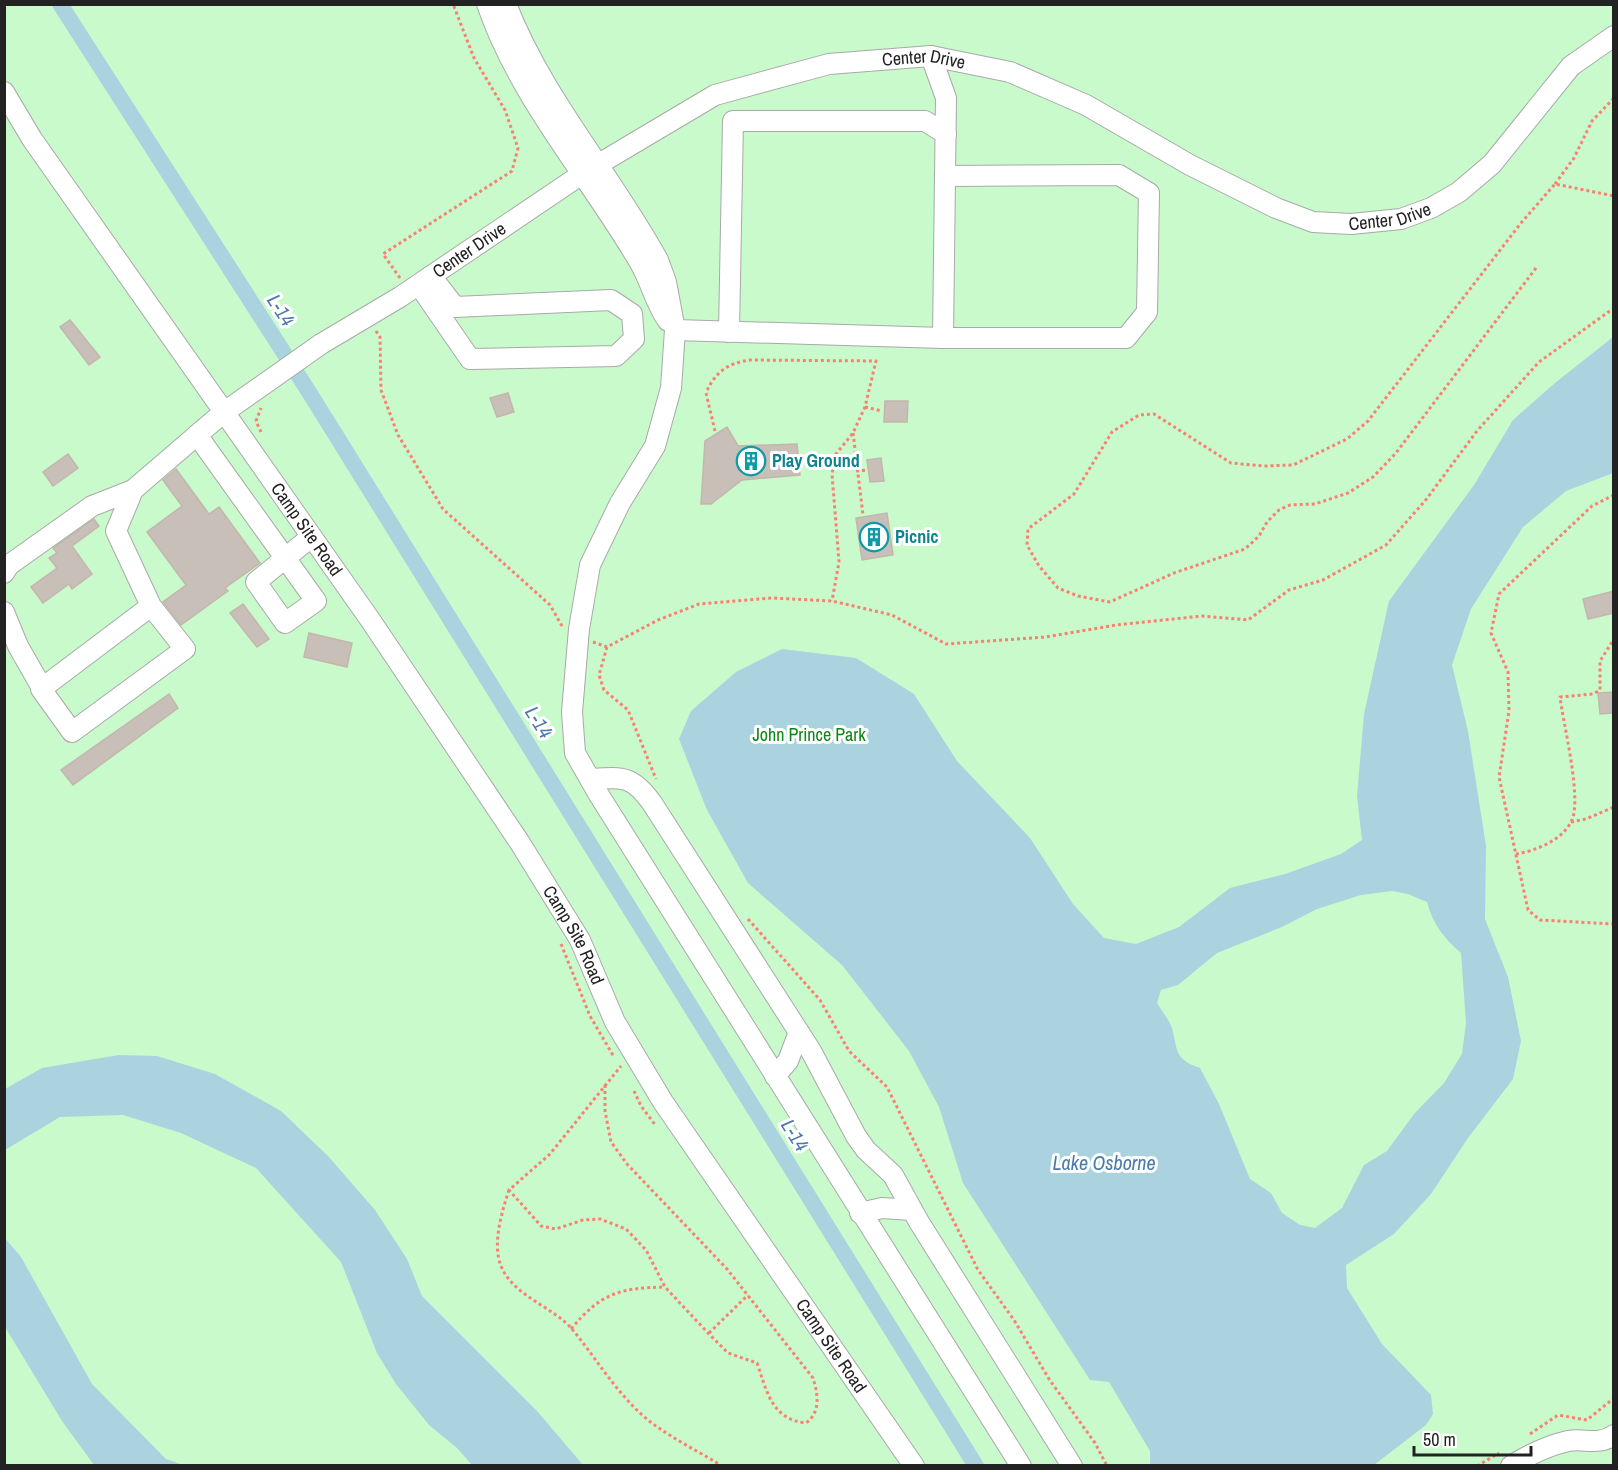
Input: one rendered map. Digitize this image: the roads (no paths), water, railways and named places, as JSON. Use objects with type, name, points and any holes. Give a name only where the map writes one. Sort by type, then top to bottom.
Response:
[{"type":"street","points":[[487,4],[514,66],[658,260],[666,282],[675,330],[671,388],[655,446],[620,503],[590,565],[579,636],[572,712],[575,753],[860,1213],[1021,1466]]},
{"type":"street","points":[[506,4],[519,37],[590,169]]},
{"type":"street","name":"Center Drive","points":[[133,490],[223,413],[321,344],[419,284],[590,169],[715,95],[829,64],[931,56],[1010,72],[1086,105],[1190,165],[1276,208],[1313,222],[1351,224],[1401,219],[1431,208],[1459,192],[1492,164],[1571,66],[1614,36]]},
{"type":"street","points":[[931,56],[946,98],[943,338]]},
{"type":"street","name":"Camp Site Road","points":[[4,92],[32,139],[311,537],[520,843],[580,939],[615,1022],[663,1102],[914,1466]]},
{"type":"street","points":[[729,332],[733,121],[925,121],[946,134]]},
{"type":"street","points":[[675,330],[943,338],[1126,338],[1147,312],[1149,193],[1119,175],[945,176]]},
{"type":"street","points":[[419,284],[455,307],[611,300],[632,314],[634,339],[616,356],[470,360],[419,284]]},
{"type":"street","points":[[197,435],[285,558],[311,537]]},
{"type":"street","points":[[4,573],[9,565],[92,506],[133,490]]},
{"type":"street","points":[[4,612],[18,646],[42,688],[72,732],[185,649],[152,606],[116,531],[133,490]]},
{"type":"street","points":[[42,688],[152,606]]},
{"type":"street","points":[[590,779],[621,778],[636,784],[644,791],[799,1032],[856,1136],[866,1150],[893,1175],[912,1210],[1072,1466]]},
{"type":"street","points":[[775,1076],[788,1061],[799,1032]]},
{"type":"street","points":[[860,1213],[882,1208],[912,1210]]},
{"type":"street","points":[[1511,1466],[1537,1449],[1570,1441],[1604,1442],[1614,1435]]},
{"type":"water","name":"Lake Osborne","points":[[1613,337],[1613,473],[1566,491],[1523,527],[1471,609],[1452,665],[1468,731],[1486,846],[1485,919],[1508,977],[1521,1041],[1513,1079],[1468,1138],[1431,1194],[1394,1234],[1346,1265],[1347,1288],[1382,1344],[1431,1395],[1433,1414],[1426,1425],[1374,1465],[1150,1465],[1150,1451],[1109,1382],[1090,1380],[963,1183],[939,1107],[909,1051],[842,965],[748,883],[707,810],[679,739],[691,711],[736,672],[782,649],[856,658],[914,694],[957,761],[1030,838],[1073,904],[1104,938],[1136,944],[1179,927],[1230,888],[1285,874],[1341,854],[1362,840],[1357,796],[1364,714],[1389,601],[1474,485],[1513,420]],"holes":[[[1392,891],[1408,894],[1427,902],[1432,918],[1449,942],[1461,953],[1466,1023],[1462,1054],[1444,1083],[1414,1114],[1387,1151],[1364,1165],[1342,1208],[1315,1228],[1300,1225],[1282,1213],[1271,1193],[1250,1179],[1219,1104],[1200,1068],[1186,1061],[1178,1053],[1171,1025],[1157,1003],[1161,990],[1178,985],[1217,953],[1282,927],[1317,909],[1361,895]]]},
{"type":"water","points":[[119,1055],[157,1056],[215,1074],[281,1111],[328,1156],[375,1210],[407,1259],[422,1296],[537,1411],[583,1465],[472,1465],[457,1448],[429,1425],[396,1384],[377,1353],[341,1262],[256,1168],[181,1133],[123,1115],[60,1117],[5,1150],[5,1089],[42,1068]]},
{"type":"water","points":[[4,1237],[21,1257],[92,1384],[166,1459],[183,1465],[94,1465],[62,1421],[5,1327]]},
{"type":"waterway","name":"L-14","points":[[60,4],[309,392],[976,1466]]},
{"type":"place","name":"Play Ground","points":[[751,461]]},
{"type":"place","name":"Picnic","points":[[874,537]]},
{"type":"park label","name":"John Prince Park","points":[[809,735]]}]
